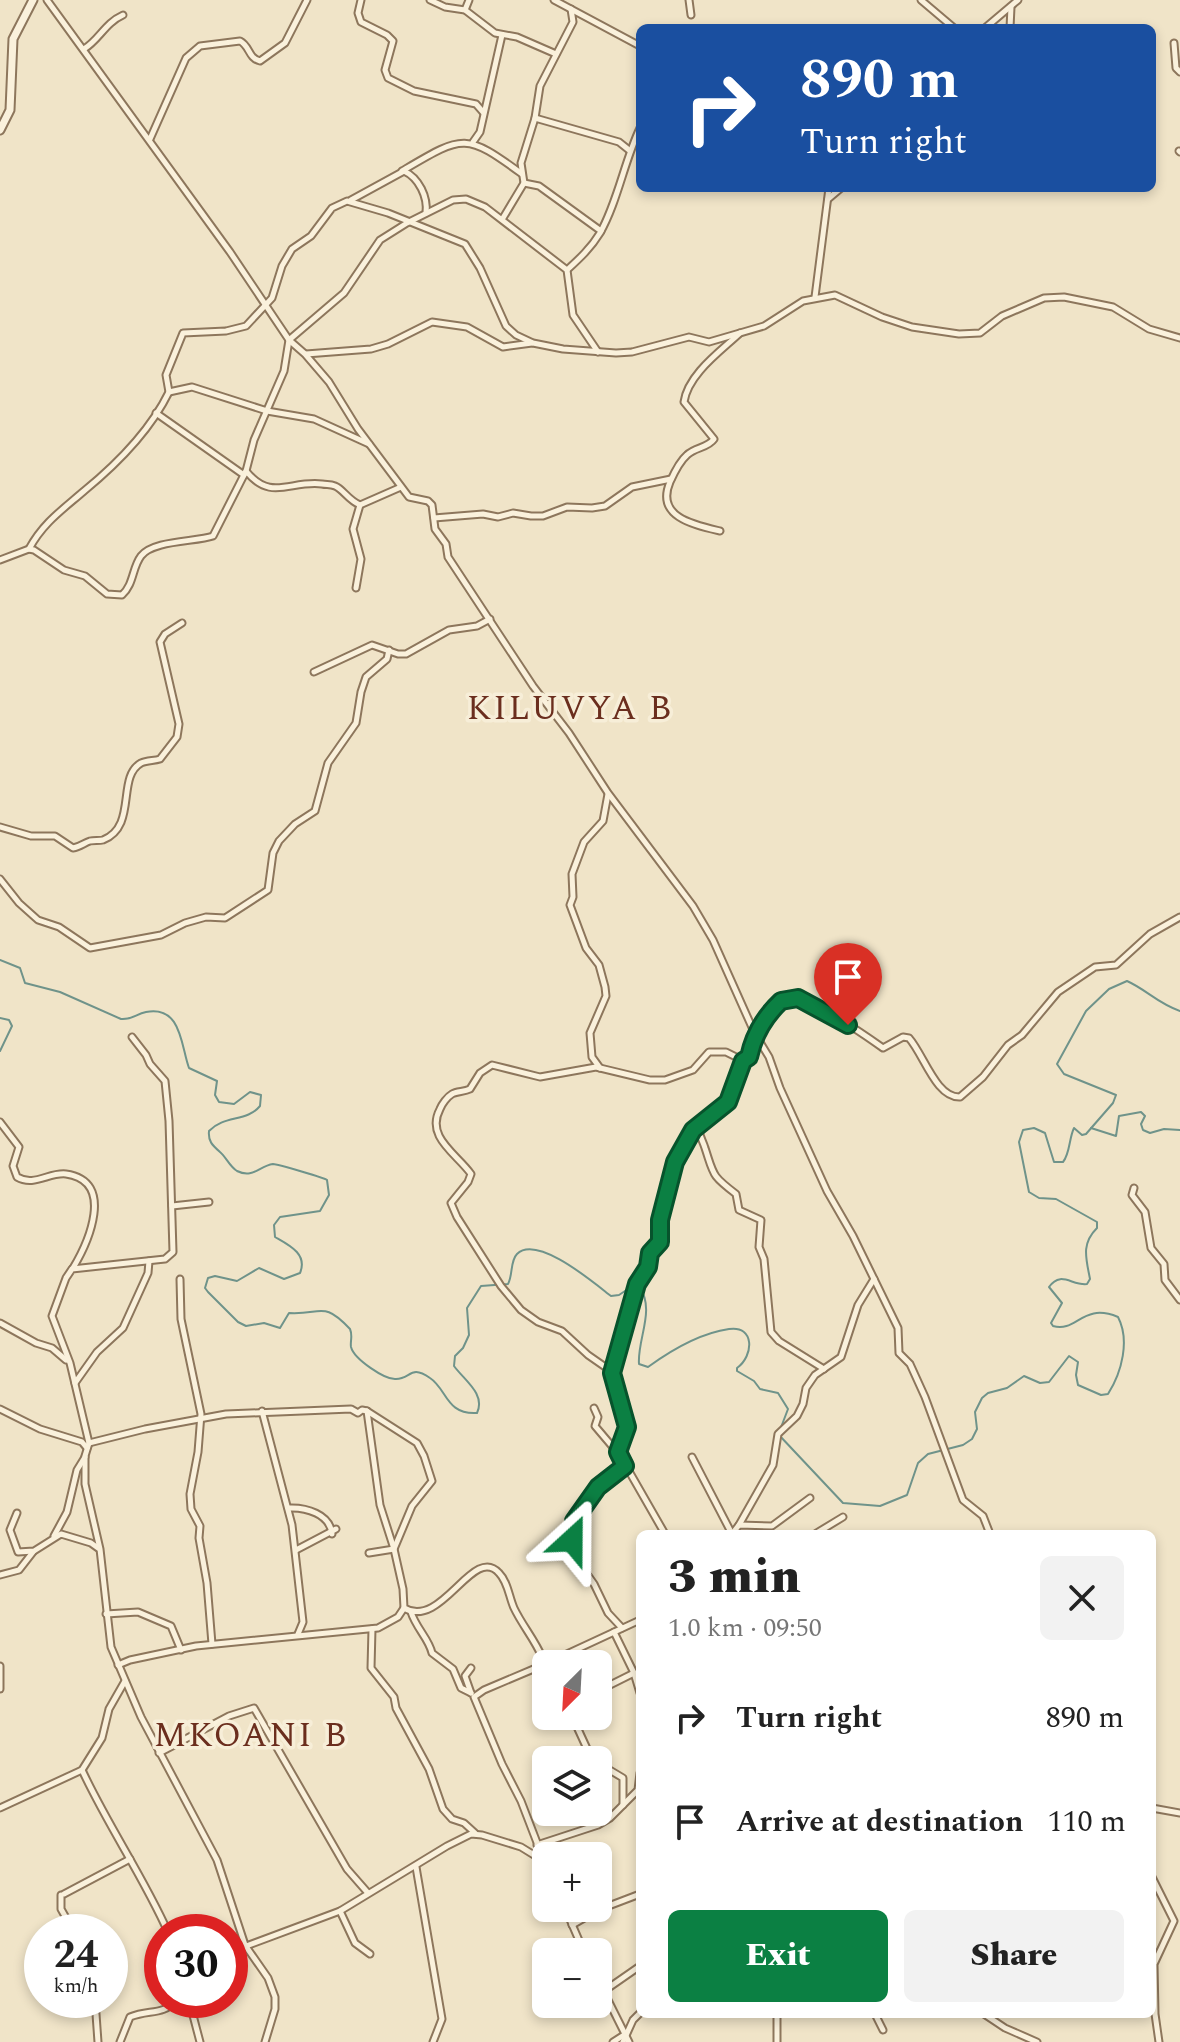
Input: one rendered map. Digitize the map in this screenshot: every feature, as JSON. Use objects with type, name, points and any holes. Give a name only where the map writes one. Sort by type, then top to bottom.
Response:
[{"type":"street","points":[[0,130],[10,110],[13,39],[33,0]]},
{"type":"street","points":[[47,0],[267,304],[289,340],[329,382],[370,445],[412,499],[428,501],[432,505],[435,529],[446,544],[448,557],[608,793],[701,917],[769,1057],[827,1191],[898,1328],[899,1353],[910,1364],[925,1397],[963,1500],[984,1517],[989,1530]]},
{"type":"street","points":[[150,140],[186,58],[195,48],[240,41],[245,44],[250,56],[260,61],[285,43],[307,0]]},
{"type":"street","points":[[361,0],[358,13],[361,22],[393,41],[385,70],[388,78],[414,91],[476,104],[483,112]]},
{"type":"street","points":[[430,0],[445,7],[465,10],[478,17],[490,31],[517,37],[556,54]]},
{"type":"street","points":[[465,10],[469,0]]},
{"type":"street","points":[[554,0],[636,44]]},
{"type":"street","points":[[689,0],[691,15]]},
{"type":"street","points":[[921,0],[949,24]]},
{"type":"street","points":[[990,24],[1018,0]]},
{"type":"street","points":[[568,5],[573,22]]},
{"type":"street","points":[[1010,24],[1011,7]]},
{"type":"street","points":[[84,49],[92,44],[106,25],[123,15]]},
{"type":"street","points":[[503,218],[524,183],[521,163],[535,118],[541,82],[573,22],[584,16]]},
{"type":"street","points":[[472,143],[479,136],[502,35]]},
{"type":"street","points":[[1174,43],[1176,68],[1180,72]]},
{"type":"street","points":[[535,118],[619,142],[629,150]]},
{"type":"street","points":[[567,270],[590,248],[601,231],[636,136]]},
{"type":"street","points":[[0,560],[29,549],[43,527],[123,455],[169,392],[166,375],[183,333],[239,330],[251,323],[275,292],[282,266],[292,249],[311,236],[332,208],[447,146],[472,143],[490,150],[523,175]]},
{"type":"street","points":[[402,171],[411,175],[427,203],[426,213]]},
{"type":"street","points":[[524,183],[539,186],[601,231]]},
{"type":"street","points":[[815,297],[828,192]]},
{"type":"street","points":[[827,200],[836,192]]},
{"type":"street","points":[[29,549],[39,552],[64,570],[85,576],[107,594],[122,595],[130,586],[140,557],[146,552],[183,540],[208,538],[217,532],[245,473],[254,440],[284,371],[289,340],[344,293],[380,240],[453,200],[466,199],[503,218],[567,270],[573,315],[598,352]]},
{"type":"street","points":[[350,201],[465,244],[480,268],[506,326],[533,343]]},
{"type":"street","points":[[427,203],[436,207]]},
{"type":"street","points":[[305,354],[371,349],[432,322],[467,327],[503,347],[533,343],[598,352],[632,352],[689,337],[709,342],[764,326],[803,301],[835,295],[912,327],[959,334],[980,333],[1002,316],[1044,298],[1064,297],[1113,307],[1149,329],[1180,338]]},
{"type":"street","points":[[720,531],[684,521],[673,512],[666,493],[686,455],[711,444],[714,439],[684,402],[688,389],[707,365],[741,332]]},
{"type":"street","points":[[169,392],[192,387],[267,411],[314,419],[370,445]]},
{"type":"street","points":[[156,413],[261,486],[270,489],[315,482],[335,486],[347,499],[360,505],[402,487]]},
{"type":"street","points":[[434,518],[483,514],[498,517],[513,513],[543,516],[567,507],[605,506],[632,487],[671,479]]},
{"type":"street","points":[[356,588],[361,559],[353,529],[360,505]]},
{"type":"street","points":[[314,672],[372,645],[406,654],[449,630],[477,626],[490,619]]},
{"type":"street","points":[[0,827],[31,836],[55,836],[73,848],[103,839],[114,830],[127,808],[126,792],[136,768],[142,762],[160,759],[177,737],[178,717],[160,642],[165,634],[182,623]]},
{"type":"street","points":[[0,879],[38,920],[59,927],[90,948],[161,935],[206,917],[225,918],[233,914],[268,890],[275,848],[295,824],[315,811],[328,763],[356,723],[366,677],[387,659],[389,650]]},
{"type":"street","points":[[600,1068],[592,1057],[590,1033],[606,996],[605,987],[599,965],[586,948],[570,905],[573,897],[572,874],[586,839],[603,821],[608,793]]},
{"type":"street","points":[[618,1452],[627,1427],[612,1373],[637,1284],[648,1267],[650,1253],[660,1242],[660,1220],[670,1176],[684,1145],[698,1126],[728,1102],[764,1018],[781,1001],[798,998],[861,1031],[883,1048],[903,1037],[909,1038],[941,1090],[951,1097],[960,1097],[983,1077],[1008,1045],[1022,1035],[1058,992],[1095,967],[1116,965],[1150,934],[1180,917]]},
{"type":"street","points":[[72,1269],[168,1258],[173,1252],[165,1081],[132,1037]]},
{"type":"street","points":[[612,1373],[562,1331],[538,1322],[521,1310],[501,1286],[452,1206],[471,1174],[441,1142],[435,1124],[441,1106],[450,1095],[470,1089],[480,1073],[492,1065],[544,1077],[600,1068],[645,1079],[665,1080],[693,1070],[709,1052],[726,1052],[743,1061]]},
{"type":"street","points":[[0,1122],[19,1147],[13,1166],[17,1177],[34,1181],[66,1174],[83,1183],[93,1197],[94,1224],[84,1251],[66,1278],[52,1316],[70,1363],[88,1446],[77,1470],[67,1512],[54,1536],[34,1551],[19,1570],[0,1575]]},
{"type":"street","points":[[698,1126],[712,1171],[736,1194],[739,1210],[761,1220],[759,1247],[764,1259],[771,1332],[779,1341],[824,1369]]},
{"type":"street","points":[[1134,1188],[1132,1195],[1147,1218],[1151,1248],[1164,1264],[1166,1283],[1180,1300]]},
{"type":"street","points":[[172,1206],[209,1202]]},
{"type":"street","points":[[75,1384],[97,1352],[123,1328],[143,1286],[149,1260]]},
{"type":"street","points":[[735,1530],[773,1465],[778,1434],[797,1416],[806,1388],[815,1375],[841,1357],[858,1305],[874,1278]]},
{"type":"street","points":[[180,1279],[181,1319],[200,1411],[191,1509],[200,1526],[212,1644]]},
{"type":"street","points":[[0,1323],[36,1343],[52,1348],[70,1363]]},
{"type":"street","points":[[594,1408],[598,1417],[595,1426],[618,1452],[663,1530]]},
{"type":"street","points":[[0,1409],[23,1422],[88,1446]]},
{"type":"street","points":[[262,1411],[296,1550],[303,1622],[297,1634]]},
{"type":"street","points":[[88,1446],[145,1429],[226,1414],[367,1411],[417,1443],[430,1474],[431,1485],[417,1497],[394,1549]]},
{"type":"street","points":[[367,1411],[382,1515],[394,1549],[407,1610],[431,1645],[432,1653],[453,1669],[461,1688],[473,1695]]},
{"type":"street","points":[[85,1456],[85,1484],[100,1549],[111,1647],[159,1753],[217,1860],[235,1914]]},
{"type":"street","points":[[692,1457],[730,1530]]},
{"type":"street","points":[[622,1628],[603,1606],[574,1551],[572,1540],[576,1529],[574,1521],[598,1487],[625,1466]]},
{"type":"street","points":[[739,1525],[772,1526],[810,1498]]},
{"type":"street","points":[[288,1508],[302,1508],[323,1517],[334,1532],[296,1550]]},
{"type":"street","points":[[17,1513],[10,1530],[15,1548],[23,1553],[34,1551]]},
{"type":"street","points":[[822,1530],[843,1517]]},
{"type":"street","points":[[54,1536],[68,1534],[100,1549]]},
{"type":"street","points":[[580,1561],[584,1545]]},
{"type":"street","points":[[369,1553],[394,1549]]},
{"type":"street","points":[[118,1665],[212,1644],[372,1629],[389,1624],[407,1610],[420,1612],[432,1608],[474,1572],[484,1568],[496,1570],[502,1577],[515,1609],[539,1650]]},
{"type":"street","points":[[106,1614],[138,1612],[171,1626],[181,1650]]},
{"type":"street","points":[[580,1650],[636,1622]]},
{"type":"street","points":[[372,1629],[371,1668],[394,1697],[396,1708],[429,1769],[443,1809],[475,1834],[521,1847],[532,1854]]},
{"type":"street","points":[[614,1632],[636,1680]]},
{"type":"street","points":[[0,1666],[0,1689]]},
{"type":"street","points":[[471,1668],[465,1676],[536,1842]]},
{"type":"street","points":[[473,1695],[532,1673]]},
{"type":"street","points":[[612,1684],[634,1673]]},
{"type":"street","points":[[0,1808],[82,1770],[102,1738],[109,1709],[125,1680]]},
{"type":"street","points":[[159,1753],[229,1716],[254,1708],[347,1869],[368,1893]]},
{"type":"street","points":[[82,1770],[159,1914]]},
{"type":"street","points":[[612,1771],[623,1778],[623,1806]]},
{"type":"street","points":[[546,1842],[598,1825],[636,1792]]},
{"type":"street","points":[[1156,1809],[1180,1813]]},
{"type":"street","points":[[248,1944],[340,1911],[447,1846],[475,1834]]},
{"type":"street","points":[[64,1914],[62,1894],[130,1859]]},
{"type":"street","points":[[416,1867],[442,2019],[433,2042]]},
{"type":"street","points":[[1156,1884],[1177,1922],[1156,1953]]},
{"type":"street","points":[[572,1925],[598,1910],[636,1897]]},
{"type":"street","points":[[340,1911],[355,1943],[370,1954]]},
{"type":"street","points":[[571,1922],[578,1938]]},
{"type":"street","points":[[248,1949],[263,1968],[275,1997],[275,2009],[265,2042]]},
{"type":"street","points":[[612,1985],[636,1969]]},
{"type":"street","points":[[612,2008],[626,2042]]},
{"type":"street","points":[[120,2042],[130,2017],[144,2013]]},
{"type":"street","points":[[613,2042],[625,2035],[636,2017]]},
{"type":"street","points":[[96,2018],[98,2042]]},
{"type":"street","points":[[194,2018],[200,2042]]},
{"type":"street","points":[[777,2018],[777,2042]]},
{"type":"street","points":[[877,2018],[883,2030]]},
{"type":"street","points":[[990,2018],[1037,2042]]},
{"type":"street","points":[[1156,2018],[1159,2042]]},
{"type":"waterway","points":[[0,960],[20,968],[25,983],[60,992],[121,1019],[146,1012],[167,1015],[178,1030],[189,1068],[217,1081],[215,1095],[219,1102],[234,1104],[250,1092],[261,1095],[260,1106],[255,1111],[221,1123],[209,1131],[211,1143],[232,1167],[247,1174],[273,1164],[327,1180],[329,1195],[320,1211],[280,1217],[274,1225],[275,1237],[299,1255],[300,1273],[284,1279],[259,1268],[237,1281],[215,1276],[208,1278],[205,1288],[238,1322],[246,1326],[264,1323],[280,1328],[289,1313],[328,1312],[350,1329],[353,1352],[370,1368],[396,1379],[414,1372],[423,1374],[436,1383],[453,1406],[467,1413],[477,1413],[479,1400],[476,1393],[454,1366],[455,1356],[469,1335],[467,1308],[481,1286],[508,1284],[517,1254],[538,1250],[551,1255],[611,1296],[619,1295],[634,1285]]},
{"type":"waterway","points":[[779,1435],[843,1503],[880,1506],[907,1495],[918,1463],[928,1454],[963,1445],[972,1439],[977,1429],[975,1412],[988,1393],[1007,1388],[1024,1376],[1040,1383],[1049,1382],[1069,1356],[1078,1362],[1078,1385],[1101,1395],[1108,1394],[1123,1356],[1122,1326],[1118,1317],[1096,1313],[1061,1327],[1051,1323],[1062,1303],[1049,1287],[1053,1282],[1062,1279],[1087,1284],[1090,1279],[1087,1246],[1097,1222],[1056,1199],[1039,1198],[1029,1192],[1019,1142],[1023,1130],[1034,1128],[1045,1133],[1054,1162],[1063,1162],[1074,1128],[1082,1135],[1086,1134],[1113,1103],[1116,1095],[1064,1074],[1057,1064],[1086,1011],[1109,989],[1127,981],[1180,1011]]},
{"type":"waterway","points":[[0,1018],[9,1020],[12,1026],[0,1051]]},
{"type":"waterway","points":[[1091,1128],[1116,1136],[1119,1116],[1141,1112],[1145,1116],[1141,1124],[1143,1130],[1150,1133],[1164,1129],[1180,1130]]},
{"type":"waterway","points":[[639,1286],[646,1305],[639,1364],[648,1367],[708,1334],[738,1329],[747,1336],[749,1349],[737,1371],[754,1381],[760,1389],[778,1393],[788,1409],[780,1430]]},
{"type":"district","name":"KILUVYA B","points":[[570,709]]},
{"type":"district","name":"MKOANI B","points":[[251,1736]]},
{"type":"route","points":[[572,1540],[576,1529],[574,1521],[597,1489],[625,1466],[618,1452],[627,1427],[612,1373],[637,1284],[649,1265],[650,1253],[660,1242],[660,1220],[670,1176],[684,1145],[695,1128],[728,1102],[760,1025],[781,1001],[798,998],[848,1025]]}]
